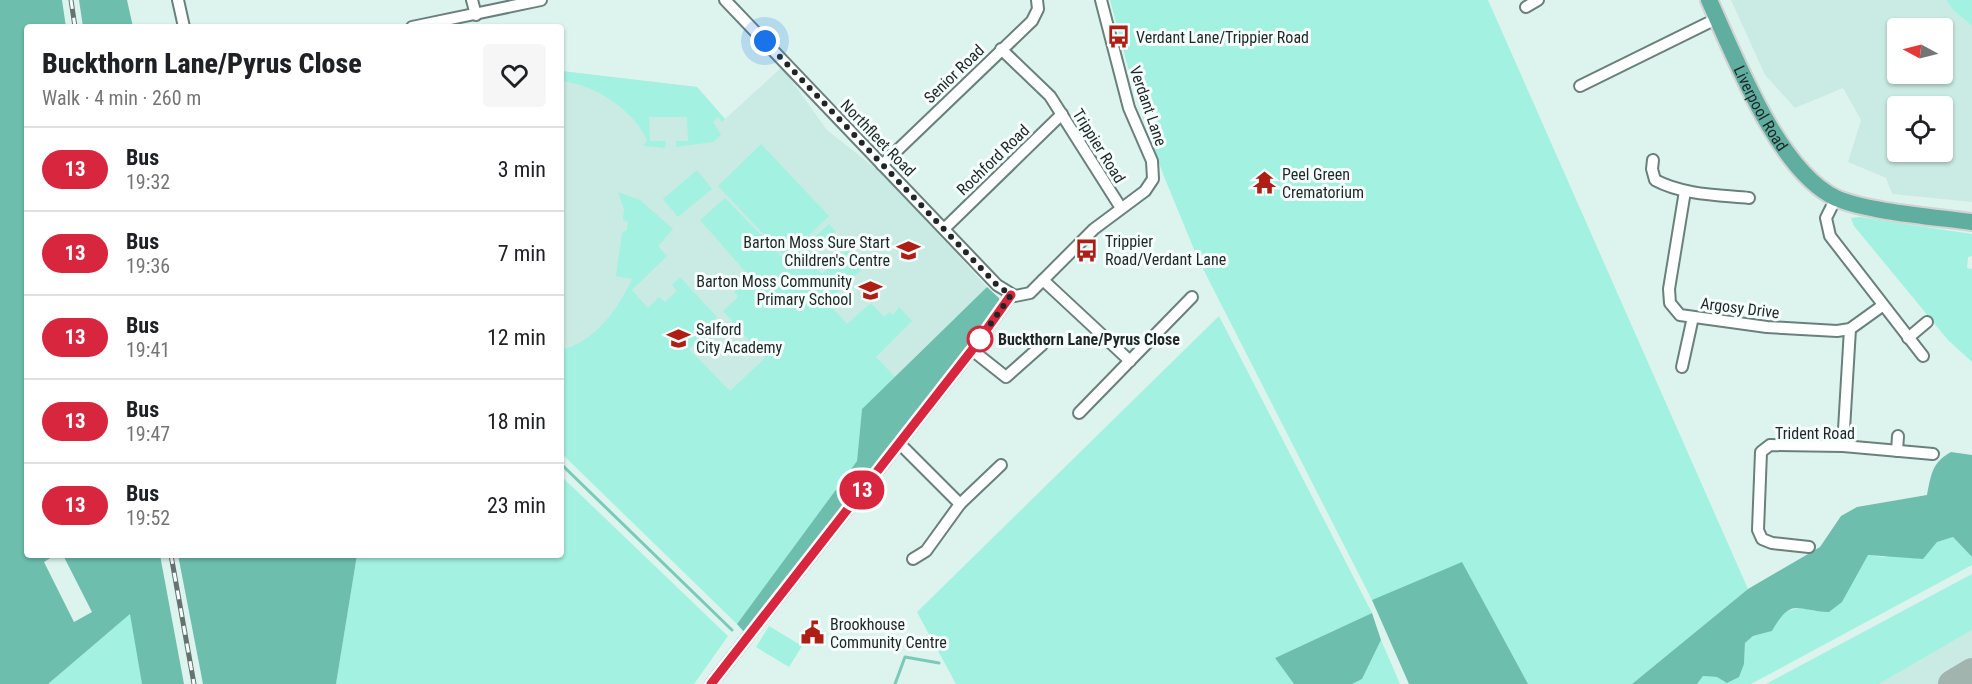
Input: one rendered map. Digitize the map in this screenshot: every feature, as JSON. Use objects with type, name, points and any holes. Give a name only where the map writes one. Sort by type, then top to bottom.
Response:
[{"type":"highway","name":"Liverpool Road","points":[[1709,0],[1762,111],[1796,165],[1809,180],[1836,198],[1855,204],[1972,222]]},
{"type":"street","points":[[178,0],[183,24]]},
{"type":"street","points":[[472,0],[476,15]]},
{"type":"street","points":[[428,24],[540,0]]},
{"type":"street","name":"Northfleet Road","points":[[725,0],[997,285],[1011,295]]},
{"type":"street","name":"Senior Road","points":[[882,165],[1035,16],[1037,0]]},
{"type":"street","name":"Verdant Lane","points":[[1101,0],[1129,108],[1154,169],[1151,183],[1145,191],[1121,208]]},
{"type":"street","points":[[1526,7],[1538,0]]},
{"type":"street","points":[[1580,86],[1718,18]]},
{"type":"street","name":"Trippier Road","points":[[1001,49],[1050,96],[1121,208],[1025,295],[1011,295]]},
{"type":"street","name":"Rochford Road","points":[[945,228],[1062,114]]},
{"type":"street","points":[[1653,160],[1652,169],[1655,180],[1685,191],[1749,198]]},
{"type":"street","name":"Argosy Drive","points":[[1685,191],[1669,289],[1670,303],[1680,315],[1767,327],[1837,331],[1850,329]]},
{"type":"street","points":[[1836,198],[1826,218],[1827,231],[1882,306],[1923,356]]},
{"type":"street","points":[[1042,280],[1130,361]]},
{"type":"street","points":[[711,684],[972,350],[1011,295]]},
{"type":"street","points":[[1079,413],[1192,297]]},
{"type":"street","points":[[1843,446],[1850,329],[1882,306]]},
{"type":"street","points":[[1682,367],[1693,317]]},
{"type":"street","points":[[1908,338],[1927,321]]},
{"type":"street","points":[[972,350],[1006,377],[1042,345]]},
{"type":"street","points":[[1897,451],[1898,436]]},
{"type":"street","points":[[899,443],[960,504]]},
{"type":"street","name":"Trident Road","points":[[1809,546],[1772,543],[1762,539],[1758,530],[1761,452],[1770,445],[1843,446],[1933,454]]},
{"type":"street","points":[[914,559],[926,551],[960,504],[1001,465]]},
{"type":"shaded area","points":[[1731,0],[1946,0],[1953,10],[1972,26],[1972,202],[1892,194],[1886,178],[1848,162],[1861,120],[1843,88],[1795,108],[1765,75]]},
{"type":"shaded area","name":"Salford City Academy","points":[[782,67],[827,130],[884,175],[987,287],[862,409],[564,453],[564,71],[697,87],[725,119]]},
{"type":"shaded area","points":[[1972,630],[1972,684],[1879,684]]},
{"type":"green space","points":[[0,0],[62,0],[66,24],[24,24],[24,558],[50,558],[44,562],[74,622],[92,612],[65,558],[161,558],[184,684],[142,684],[130,614],[48,684],[0,684]]},
{"type":"green space","points":[[79,0],[127,0],[132,24],[83,24]]},
{"type":"green space","points":[[1110,0],[1488,0],[1748,589],[1632,684],[1528,684],[1462,563],[1372,600],[1198,259],[1163,174],[1137,101]]},
{"type":"green space","points":[[1946,0],[1972,0],[1972,26],[1953,10]]},
{"type":"green space","points":[[564,71],[697,87],[725,119],[722,122],[718,117],[713,122],[721,135],[713,142],[676,147],[676,141],[688,141],[687,117],[649,117],[650,141],[666,141],[665,148],[643,146],[647,140],[641,129],[623,109],[599,93],[564,81]]},
{"type":"green space","points":[[761,144],[829,216],[786,258],[718,186]]},
{"type":"green space","points":[[697,170],[712,189],[678,217],[663,199]]},
{"type":"green space","points":[[618,192],[640,200],[673,229],[658,246],[667,256],[632,290],[648,308],[659,297],[665,302],[677,291],[672,285],[680,277],[717,317],[714,320],[717,323],[689,349],[730,391],[765,358],[723,311],[738,297],[734,292],[750,277],[700,220],[725,198],[787,262],[829,224],[836,232],[808,259],[822,274],[847,250],[863,268],[827,302],[847,324],[871,303],[884,317],[890,312],[893,315],[899,307],[912,321],[876,357],[895,377],[862,409],[857,461],[737,624],[564,456],[564,349],[584,340],[604,323],[620,302],[632,279],[616,276],[622,233],[627,230],[628,222],[623,220],[624,209]]},
{"type":"green space","points":[[1860,217],[1972,234],[1972,256],[1968,257],[1967,268],[1972,269],[1972,362],[1948,340],[1854,226],[1851,218]]},
{"type":"green space","points":[[987,287],[999,298],[999,307],[744,632],[737,624],[857,461],[862,409]]},
{"type":"green space","points":[[1219,316],[1372,613],[1275,658],[1294,684],[956,684],[917,612]]},
{"type":"green space","points":[[1951,452],[1972,455],[1972,557],[1953,537],[1937,542],[1923,559],[1868,555],[1842,602],[1829,612],[1802,608],[1790,609],[1772,631],[1753,636],[1745,643],[1744,664],[1739,677],[1727,683],[1717,677],[1703,676],[1697,684],[1632,684],[1748,589],[1820,547],[1841,516],[1857,507],[1927,495],[1931,475],[1936,465]]},
{"type":"green space","points":[[564,479],[728,636],[694,684],[336,684],[357,558],[564,558]]},
{"type":"green space","points":[[1953,537],[1972,557],[1972,565],[1751,684],[1697,684],[1703,676],[1717,677],[1744,664],[1745,643],[1753,636],[1772,631],[1783,612],[1803,607],[1814,611],[1842,602],[1867,555],[1884,557]]},
{"type":"green space","points":[[179,558],[357,558],[336,684],[203,684]]},
{"type":"green space","points":[[1462,562],[1528,684],[1409,684],[1372,600]]},
{"type":"green space","points":[[1972,574],[1972,630],[1879,684],[1766,684]]},
{"type":"green space","points":[[131,613],[142,684],[48,684]]},
{"type":"green space","points":[[1372,613],[1381,640],[1362,679],[1352,684],[1294,684],[1275,658]]},
{"type":"green space","points":[[769,626],[802,646],[789,667],[756,647]]},
{"type":"green space","points":[[1381,640],[1400,684],[1352,684],[1362,679]]},
{"type":"waterway","points":[[564,467],[732,630]]},
{"type":"waterway","points":[[895,684],[905,657],[939,663]]},
{"type":"taxiway","points":[[1952,684],[1972,672]]},
{"type":"railway","points":[[71,0],[75,24]]},
{"type":"railway","points":[[172,558],[194,684]]},
{"type":"bus line","name":"13","points":[[711,684],[972,350],[1011,295]]},
{"type":"place","name":"Verdant Lane/Trippier Road","points":[[1118,37]]},
{"type":"place","name":"Peel Green Crematorium","points":[[1264,183]]},
{"type":"place","name":"Trippier Road/Verdant Lane","points":[[1087,250]]},
{"type":"place","name":"Barton Moss Sure Start Children's Centre","points":[[908,251]]},
{"type":"place","name":"Barton Moss Community Primary School","points":[[870,290]]},
{"type":"place","name":"Salford City Academy","points":[[678,338]]},
{"type":"place","name":"Buckthorn Lane/Pyrus Close","points":[[980,339]]},
{"type":"place","name":"Brookhouse Community Centre","points":[[812,633]]},
{"type":"route","points":[[765,41],[997,285],[1011,295],[980,339]]}]
